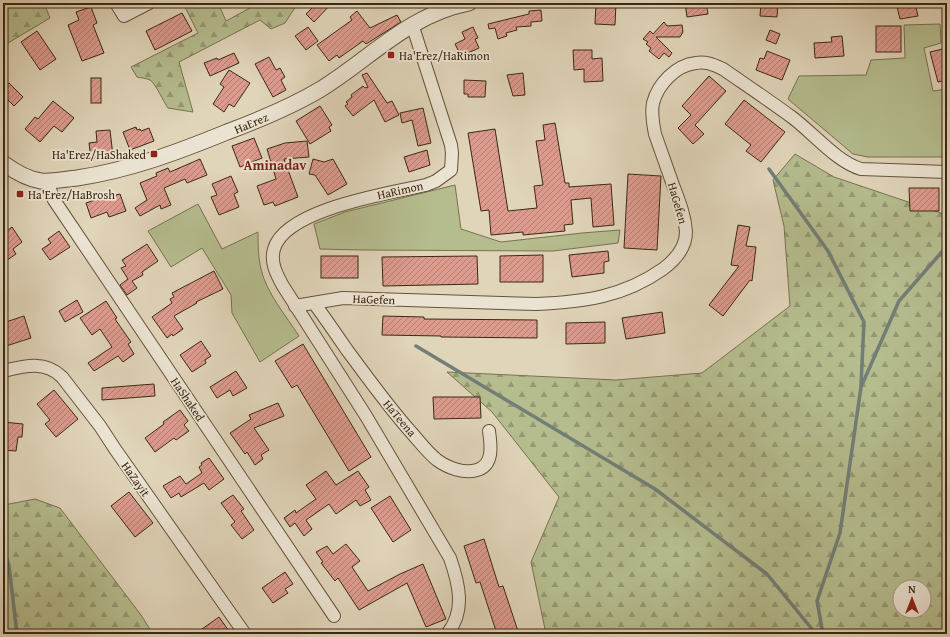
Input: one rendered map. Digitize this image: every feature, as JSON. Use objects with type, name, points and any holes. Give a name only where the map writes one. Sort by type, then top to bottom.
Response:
[{"type":"street","points":[[116,3],[124,16],[149,3]]},
{"type":"street","name":"HaErez","points":[[6,170],[31,179],[47,181],[94,175],[146,163],[206,141],[260,119],[296,102],[343,74],[390,38],[412,24],[432,14],[469,3]]},
{"type":"street","name":"HaRimon","points":[[295,306],[275,272],[272,261],[274,249],[279,238],[288,228],[316,214],[340,205],[360,199],[426,185],[436,181],[451,170],[451,145],[412,24]]},
{"type":"street","name":"HaGefen","points":[[295,306],[343,298],[536,304],[567,303],[616,293],[635,286],[651,277],[667,266],[678,255],[686,234],[684,217],[655,134],[652,120],[653,104],[658,92],[667,78],[677,70],[696,63],[713,65],[723,69],[792,117],[840,158],[852,166],[861,169],[947,172]]},
{"type":"street","name":"HaShaked","points":[[47,181],[54,200],[334,616]]},
{"type":"street","name":"HaTeena","points":[[314,303],[390,408],[426,449],[438,460],[458,470],[468,472],[484,468],[490,455],[491,446],[489,431]]},
{"type":"street","points":[[295,306],[366,416],[450,558],[457,576],[459,606],[455,625],[447,634]]},
{"type":"street","name":"HaZayit","points":[[3,371],[38,365],[56,371],[62,377],[100,426],[114,449],[245,634]]},
{"type":"green space","points":[[3,3],[44,3],[50,18],[3,46]]},
{"type":"green space","points":[[183,3],[218,3],[226,21],[259,3],[298,3],[285,23],[271,29],[260,20],[179,62],[193,112],[168,108],[152,82],[148,79],[137,77],[131,67],[198,33]]},
{"type":"green space","points":[[940,24],[941,43],[924,48],[933,91],[947,89],[947,157],[868,157],[853,154],[788,99],[799,76],[866,75],[871,60],[905,58],[904,25]]},
{"type":"green space","points":[[795,154],[834,177],[947,215],[947,634],[546,634],[531,562],[559,497],[492,412],[447,372],[616,380],[702,373],[790,306],[784,226],[773,180]]},
{"type":"green space","points":[[455,185],[461,229],[501,242],[620,230],[618,243],[553,251],[320,249],[314,224],[345,212]]},
{"type":"green space","points":[[198,204],[222,249],[258,232],[259,259],[267,286],[277,304],[299,336],[260,362],[232,313],[231,295],[202,248],[171,267],[148,231]]},
{"type":"green space","points":[[35,499],[60,508],[141,615],[153,634],[3,634],[3,506]]},
{"type":"building","points":[[317,3],[332,3],[314,22],[306,14]]},
{"type":"building","points":[[596,3],[616,3],[615,25],[595,24]]},
{"type":"building","points":[[685,3],[706,3],[708,14],[687,17]]},
{"type":"building","points":[[761,3],[778,3],[777,17],[760,16]]},
{"type":"building","points":[[896,3],[915,3],[918,16],[900,19]]},
{"type":"building","points":[[91,7],[97,23],[93,25],[104,53],[82,61],[68,25],[79,20],[76,12]]},
{"type":"building","points":[[541,10],[542,21],[531,22],[531,26],[516,27],[517,30],[506,33],[507,36],[498,39],[495,28],[489,29],[488,24],[529,14],[529,11]]},
{"type":"building","points":[[357,11],[370,28],[397,15],[401,22],[366,44],[363,41],[339,58],[337,55],[329,61],[317,45],[352,20],[350,17]]},
{"type":"building","points":[[182,13],[192,31],[155,50],[146,31]]},
{"type":"building","points":[[664,22],[667,26],[682,25],[683,32],[680,37],[656,37],[672,53],[669,57],[664,53],[659,59],[649,51],[651,48],[646,44],[648,42],[643,39],[650,31],[653,34]]},
{"type":"building","points":[[876,26],[901,26],[901,52],[876,52]]},
{"type":"building","points":[[308,27],[318,41],[306,50],[295,36]]},
{"type":"building","points":[[473,27],[478,38],[475,39],[479,48],[461,56],[455,44],[465,39],[462,32]]},
{"type":"building","points":[[770,30],[780,34],[776,44],[766,40]]},
{"type":"building","points":[[37,31],[56,59],[40,70],[21,42]]},
{"type":"building","points":[[842,36],[844,56],[815,58],[814,43],[832,42],[831,37]]},
{"type":"building","points":[[947,48],[947,80],[938,82],[930,52]]},
{"type":"building","points":[[573,50],[592,50],[592,59],[602,58],[603,81],[584,82],[584,69],[574,70]]},
{"type":"building","points":[[767,51],[790,60],[782,80],[756,70],[760,58],[764,59]]},
{"type":"building","points":[[234,53],[239,63],[210,76],[204,63],[217,58],[218,60]]},
{"type":"building","points":[[269,57],[276,70],[280,68],[285,77],[281,80],[286,90],[273,97],[255,64]]},
{"type":"building","points":[[229,70],[250,83],[234,107],[229,104],[224,112],[213,104],[224,87],[220,84]]},
{"type":"building","points":[[367,73],[387,103],[392,101],[399,115],[385,122],[374,100],[353,116],[345,106],[348,104],[346,102],[352,97],[351,95],[363,86],[365,88],[368,87],[362,75]]},
{"type":"building","points":[[523,73],[525,95],[513,96],[507,75]]},
{"type":"building","points":[[709,76],[726,91],[695,125],[704,134],[693,144],[678,128],[691,115],[682,106]]},
{"type":"building","points":[[91,78],[101,78],[101,103],[91,103]]},
{"type":"building","points":[[464,80],[486,81],[485,97],[468,97],[468,94],[464,94]]},
{"type":"building","points":[[9,83],[23,97],[14,106],[3,95],[3,89]]},
{"type":"building","points":[[744,100],[785,132],[761,162],[746,151],[751,145],[725,124]]},
{"type":"building","points":[[53,101],[74,118],[62,132],[54,126],[40,142],[25,129],[35,117],[38,119]]},
{"type":"building","points":[[320,106],[332,125],[329,127],[331,131],[310,144],[296,121]]},
{"type":"building","points":[[423,108],[431,143],[418,146],[412,120],[402,123],[400,113]]},
{"type":"building","points":[[555,123],[565,183],[569,183],[569,187],[611,184],[614,225],[593,227],[591,198],[571,200],[573,224],[564,225],[565,231],[523,235],[523,232],[491,235],[489,210],[481,211],[468,133],[495,129],[508,211],[537,208],[534,186],[543,185],[536,141],[545,140],[543,125]]},
{"type":"building","points":[[136,127],[137,130],[140,129],[141,131],[149,128],[154,141],[130,150],[123,132]]},
{"type":"building","points":[[110,130],[113,156],[91,159],[89,143],[97,142],[96,131]]},
{"type":"building","points":[[254,138],[262,158],[240,167],[232,146]]},
{"type":"building","points":[[307,141],[309,157],[284,159],[298,197],[275,206],[273,202],[264,205],[257,186],[276,179],[267,149],[285,143]]},
{"type":"building","points":[[427,150],[430,165],[409,172],[404,157]]},
{"type":"building","points":[[200,159],[207,175],[187,183],[185,179],[164,188],[171,205],[161,209],[160,205],[140,216],[135,208],[147,200],[140,183],[157,176],[156,173],[168,168],[170,172]]},
{"type":"building","points":[[313,159],[324,162],[333,159],[347,184],[328,195],[315,175],[309,174]]},
{"type":"building","points":[[628,174],[661,176],[657,250],[624,248]]},
{"type":"building","points":[[231,176],[238,192],[234,194],[239,207],[219,215],[211,197],[217,195],[212,184]]},
{"type":"building","points":[[909,188],[939,188],[939,211],[910,211]]},
{"type":"building","points":[[111,192],[112,196],[120,194],[126,211],[109,217],[107,212],[91,218],[86,203]]},
{"type":"building","points":[[738,225],[750,227],[746,246],[756,247],[752,281],[750,280],[723,316],[709,305],[739,266],[731,265]]},
{"type":"building","points":[[12,227],[22,242],[13,249],[16,254],[3,263],[3,234]]},
{"type":"building","points":[[59,231],[70,247],[50,260],[42,249],[51,243],[48,239]]},
{"type":"building","points":[[147,244],[158,261],[142,272],[143,275],[132,281],[137,288],[127,295],[120,285],[128,279],[121,268],[126,266],[122,260]]},
{"type":"building","points":[[608,251],[609,261],[604,262],[604,273],[572,277],[569,255]]},
{"type":"building","points":[[543,255],[543,282],[500,282],[500,256]]},
{"type":"building","points":[[321,256],[358,256],[358,278],[321,278]]},
{"type":"building","points":[[477,256],[478,284],[383,286],[382,257]]},
{"type":"building","points":[[214,271],[223,289],[196,302],[197,303],[174,316],[183,329],[167,338],[152,317],[172,303],[170,299],[174,297],[172,293]]},
{"type":"building","points":[[77,300],[83,312],[65,322],[59,311]]},
{"type":"building","points":[[106,301],[117,318],[115,319],[131,342],[128,344],[134,354],[123,362],[118,356],[94,371],[88,363],[112,347],[100,329],[92,335],[80,318]]},
{"type":"building","points":[[662,312],[665,333],[626,339],[622,318]]},
{"type":"building","points":[[24,316],[31,338],[3,347],[3,323]]},
{"type":"building","points":[[383,316],[424,317],[424,319],[537,320],[537,338],[382,335]]},
{"type":"building","points":[[605,322],[605,343],[566,344],[566,323]]},
{"type":"building","points":[[201,341],[211,356],[205,360],[206,363],[192,372],[180,355]]},
{"type":"building","points":[[303,344],[371,457],[349,471],[297,385],[292,388],[275,361]]},
{"type":"building","points":[[236,371],[247,388],[233,396],[230,390],[217,398],[210,387]]},
{"type":"building","points":[[154,384],[155,396],[102,400],[102,388]]},
{"type":"building","points":[[54,390],[78,419],[56,437],[45,424],[50,420],[37,404]]},
{"type":"building","points":[[433,397],[480,397],[481,418],[434,419]]},
{"type":"building","points":[[278,403],[284,416],[254,428],[269,450],[261,455],[263,459],[255,465],[247,452],[245,454],[230,433],[251,419],[249,415]]},
{"type":"building","points":[[180,410],[188,421],[184,425],[189,431],[176,440],[174,438],[155,452],[145,438],[164,424],[163,422]]},
{"type":"building","points":[[3,422],[23,424],[22,437],[18,437],[16,451],[3,450]]},
{"type":"building","points":[[209,458],[224,479],[209,490],[204,483],[181,497],[179,493],[171,498],[163,486],[180,476],[186,484],[202,473],[199,467],[202,465],[201,463]]},
{"type":"building","points":[[326,471],[336,485],[358,471],[369,487],[365,490],[371,500],[360,506],[356,500],[336,514],[329,504],[306,520],[312,529],[304,536],[295,523],[290,527],[284,518],[295,510],[296,513],[316,499],[306,485]]},
{"type":"building","points":[[129,492],[153,523],[135,537],[111,506]]},
{"type":"building","points":[[233,495],[244,509],[241,511],[254,530],[242,539],[231,525],[235,522],[221,503]]},
{"type":"building","points":[[390,496],[411,530],[393,542],[371,508]]},
{"type":"building","points":[[484,539],[499,587],[503,586],[519,634],[497,634],[480,582],[476,583],[464,546]]},
{"type":"building","points":[[346,544],[360,561],[352,567],[368,591],[423,564],[446,619],[426,627],[407,583],[359,610],[338,578],[335,581],[321,563],[323,562],[316,552],[327,546],[333,554]]},
{"type":"building","points":[[285,572],[293,584],[285,589],[288,593],[273,603],[262,588]]},
{"type":"building","points":[[219,617],[231,634],[195,634]]},
{"type":"waterway","points":[[769,169],[828,251],[864,322],[861,385]]},
{"type":"waterway","points":[[823,634],[817,601],[840,533],[861,387],[899,301],[947,246]]},
{"type":"waterway","points":[[416,346],[655,489],[767,574],[816,634]]},
{"type":"waterway","points":[[3,546],[9,566],[17,634]]},
{"type":"place","name":"Ha'Erez/HaRimon","points":[[391,55]]},
{"type":"place","name":"Ha'Erez/HaShaked","points":[[154,154]]},
{"type":"place","name":"Ha'Erez/HaBrosh","points":[[20,194]]},
{"type":"district","name":"Aminadav","points":[[275,165]]}]
